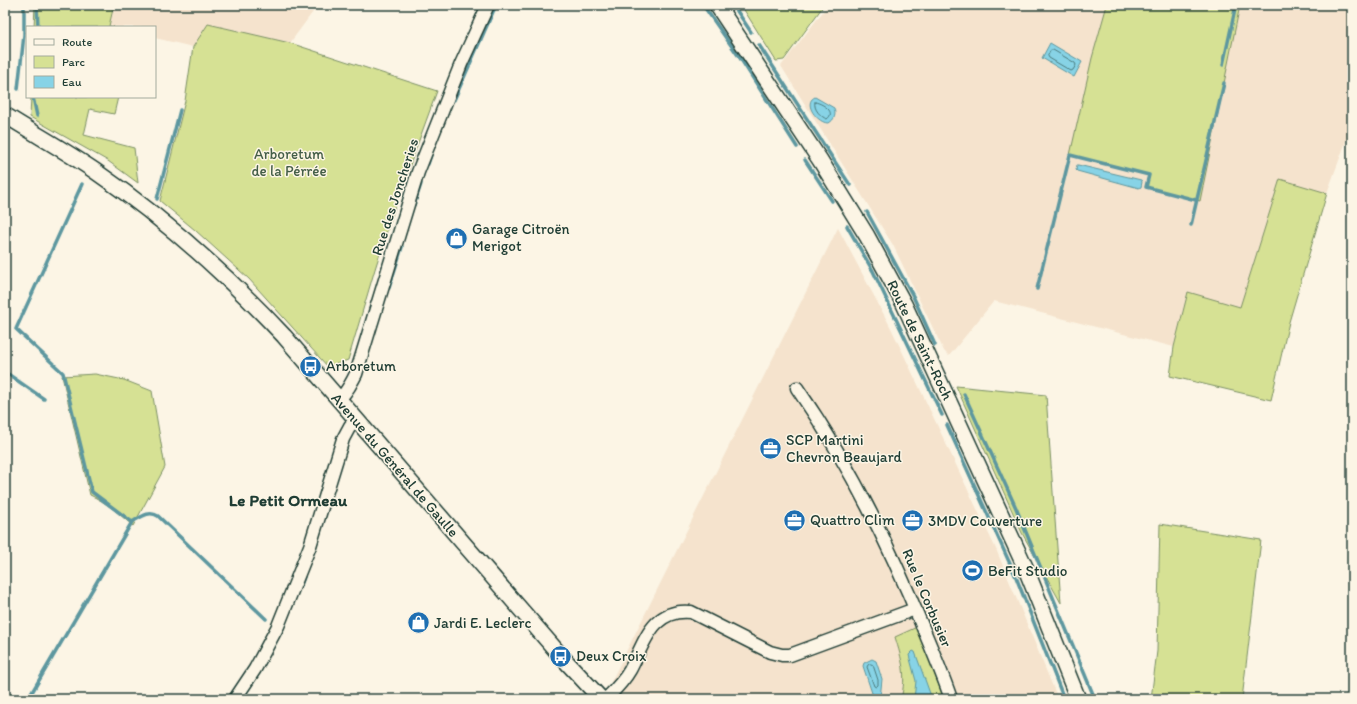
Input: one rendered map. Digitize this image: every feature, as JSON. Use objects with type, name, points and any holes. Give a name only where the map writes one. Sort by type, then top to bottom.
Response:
[{"type":"street","name":"Rue des Joncheries","points":[[338,400],[349,388],[356,374],[418,172],[460,64],[488,5]]},
{"type":"street","name":"Route de Saint-Roch","points":[[717,5],[820,160],[867,236],[904,304],[1026,569],[1078,699]]},
{"type":"street","name":"Avenue du Général de Gaulle","points":[[5,115],[95,171],[137,201],[217,268],[252,302],[292,346],[561,656],[601,699]]},
{"type":"street","name":"Rue le Corbusier","points":[[797,388],[842,459],[878,526],[898,568],[951,699]]},
{"type":"street","points":[[235,699],[255,669],[278,626],[310,546],[343,439],[350,426],[356,420]]},
{"type":"street","points":[[606,699],[626,676],[651,628],[658,621],[671,613],[680,611],[691,612],[770,652],[790,655],[915,609]]},
{"type":"shaded area","points":[[114,5],[318,5],[290,43],[208,24],[193,47],[156,38],[156,26],[109,26]]},
{"type":"shaded area","points":[[828,5],[1352,5],[1352,125],[1327,193],[1289,322],[1188,292],[1174,347],[994,301],[949,356],[944,351],[893,245],[781,66]]},
{"type":"shaded area","points":[[838,228],[891,328],[996,549],[1058,699],[621,699],[612,690],[611,682]]},
{"type":"green space","points":[[35,5],[114,5],[109,26],[34,26]]},
{"type":"green space","points":[[741,5],[824,5],[784,60],[776,61]]},
{"type":"green space","points":[[1107,5],[1240,5],[1200,201],[1146,187],[1148,175],[1070,155],[1092,58]]},
{"type":"green space","name":"Arboretum de la Pérrée","points":[[208,24],[290,43],[437,91],[395,206],[348,360],[328,367],[249,279],[195,230],[160,201],[185,101],[193,47]]},
{"type":"green space","points":[[31,98],[118,98],[114,114],[90,109],[84,135],[134,148],[138,183],[108,161],[30,117]]},
{"type":"green space","points":[[1280,179],[1327,193],[1289,322],[1271,400],[1170,376],[1174,347],[1188,292],[1240,307]]},
{"type":"green space","points":[[95,374],[124,380],[152,391],[165,467],[133,526],[107,505],[90,495],[62,376]]},
{"type":"green space","points":[[956,386],[1046,395],[1061,603],[1022,533]]},
{"type":"green space","points":[[1160,524],[1261,540],[1242,699],[1151,699],[1157,651]]},
{"type":"green space","points":[[917,627],[944,699],[901,699],[904,675],[902,660],[895,637]]},
{"type":"water","points":[[1050,43],[1082,62],[1074,77],[1042,58]]},
{"type":"water","points":[[815,97],[834,108],[835,113],[833,120],[829,123],[820,120],[813,113],[810,104],[811,100]]},
{"type":"water","points":[[1077,165],[1141,180],[1141,187],[1139,188],[1077,171]]},
{"type":"water","points":[[913,651],[915,652],[932,699],[914,699],[916,681],[909,655]]},
{"type":"water","points":[[872,659],[876,661],[882,679],[880,699],[872,699],[872,693],[863,666],[864,663]]},
{"type":"waterway","points":[[18,89],[24,35],[24,5]]},
{"type":"waterway","points":[[37,5],[38,26]]},
{"type":"waterway","points":[[454,100],[496,5]]},
{"type":"waterway","points":[[703,5],[742,61],[797,147]]},
{"type":"waterway","points":[[733,5],[751,32]]},
{"type":"waterway","points":[[1223,65],[1236,5]]},
{"type":"waterway","points":[[759,45],[850,185]]},
{"type":"waterway","points":[[1191,225],[1224,83]]},
{"type":"waterway","points":[[33,98],[37,116]]},
{"type":"waterway","points":[[157,199],[180,110]]},
{"type":"waterway","points":[[428,164],[431,155]]},
{"type":"waterway","points":[[1037,289],[1070,155],[1149,175],[1146,187],[1196,200]]},
{"type":"waterway","points":[[805,160],[832,201]]},
{"type":"waterway","points":[[28,699],[132,522],[92,492],[63,373],[16,329],[82,184]]},
{"type":"waterway","points":[[414,205],[421,184]]},
{"type":"waterway","points":[[867,212],[913,296],[935,345]]},
{"type":"waterway","points":[[847,226],[873,271],[942,415]]},
{"type":"waterway","points":[[389,288],[402,247]]},
{"type":"waterway","points":[[5,372],[44,399]]},
{"type":"waterway","points":[[964,394],[1016,508],[1095,699]]},
{"type":"waterway","points":[[947,425],[1016,577],[1064,699]]},
{"type":"waterway","points":[[132,522],[148,514],[155,514],[158,516],[266,619]]},
{"type":"waterway","points":[[300,588],[304,577]]},
{"type":"place","name":"Garage Citroën Merigot","points":[[456,238]]},
{"type":"place","name":"Arboretum","points":[[310,366]]},
{"type":"place","name":"SCP Martini Chevron Beaujard","points":[[771,449]]},
{"type":"place","name":"Quattro Clim","points":[[794,520]]},
{"type":"place","name":"3MDV Couverture","points":[[913,521]]},
{"type":"place","name":"BeFit Studio","points":[[973,571]]},
{"type":"place","name":"Jardi E. Leclerc","points":[[419,623]]},
{"type":"place","name":"Deux Croix","points":[[561,656]]},
{"type":"district","name":"Le Petit Ormeau","points":[[288,500]]}]
